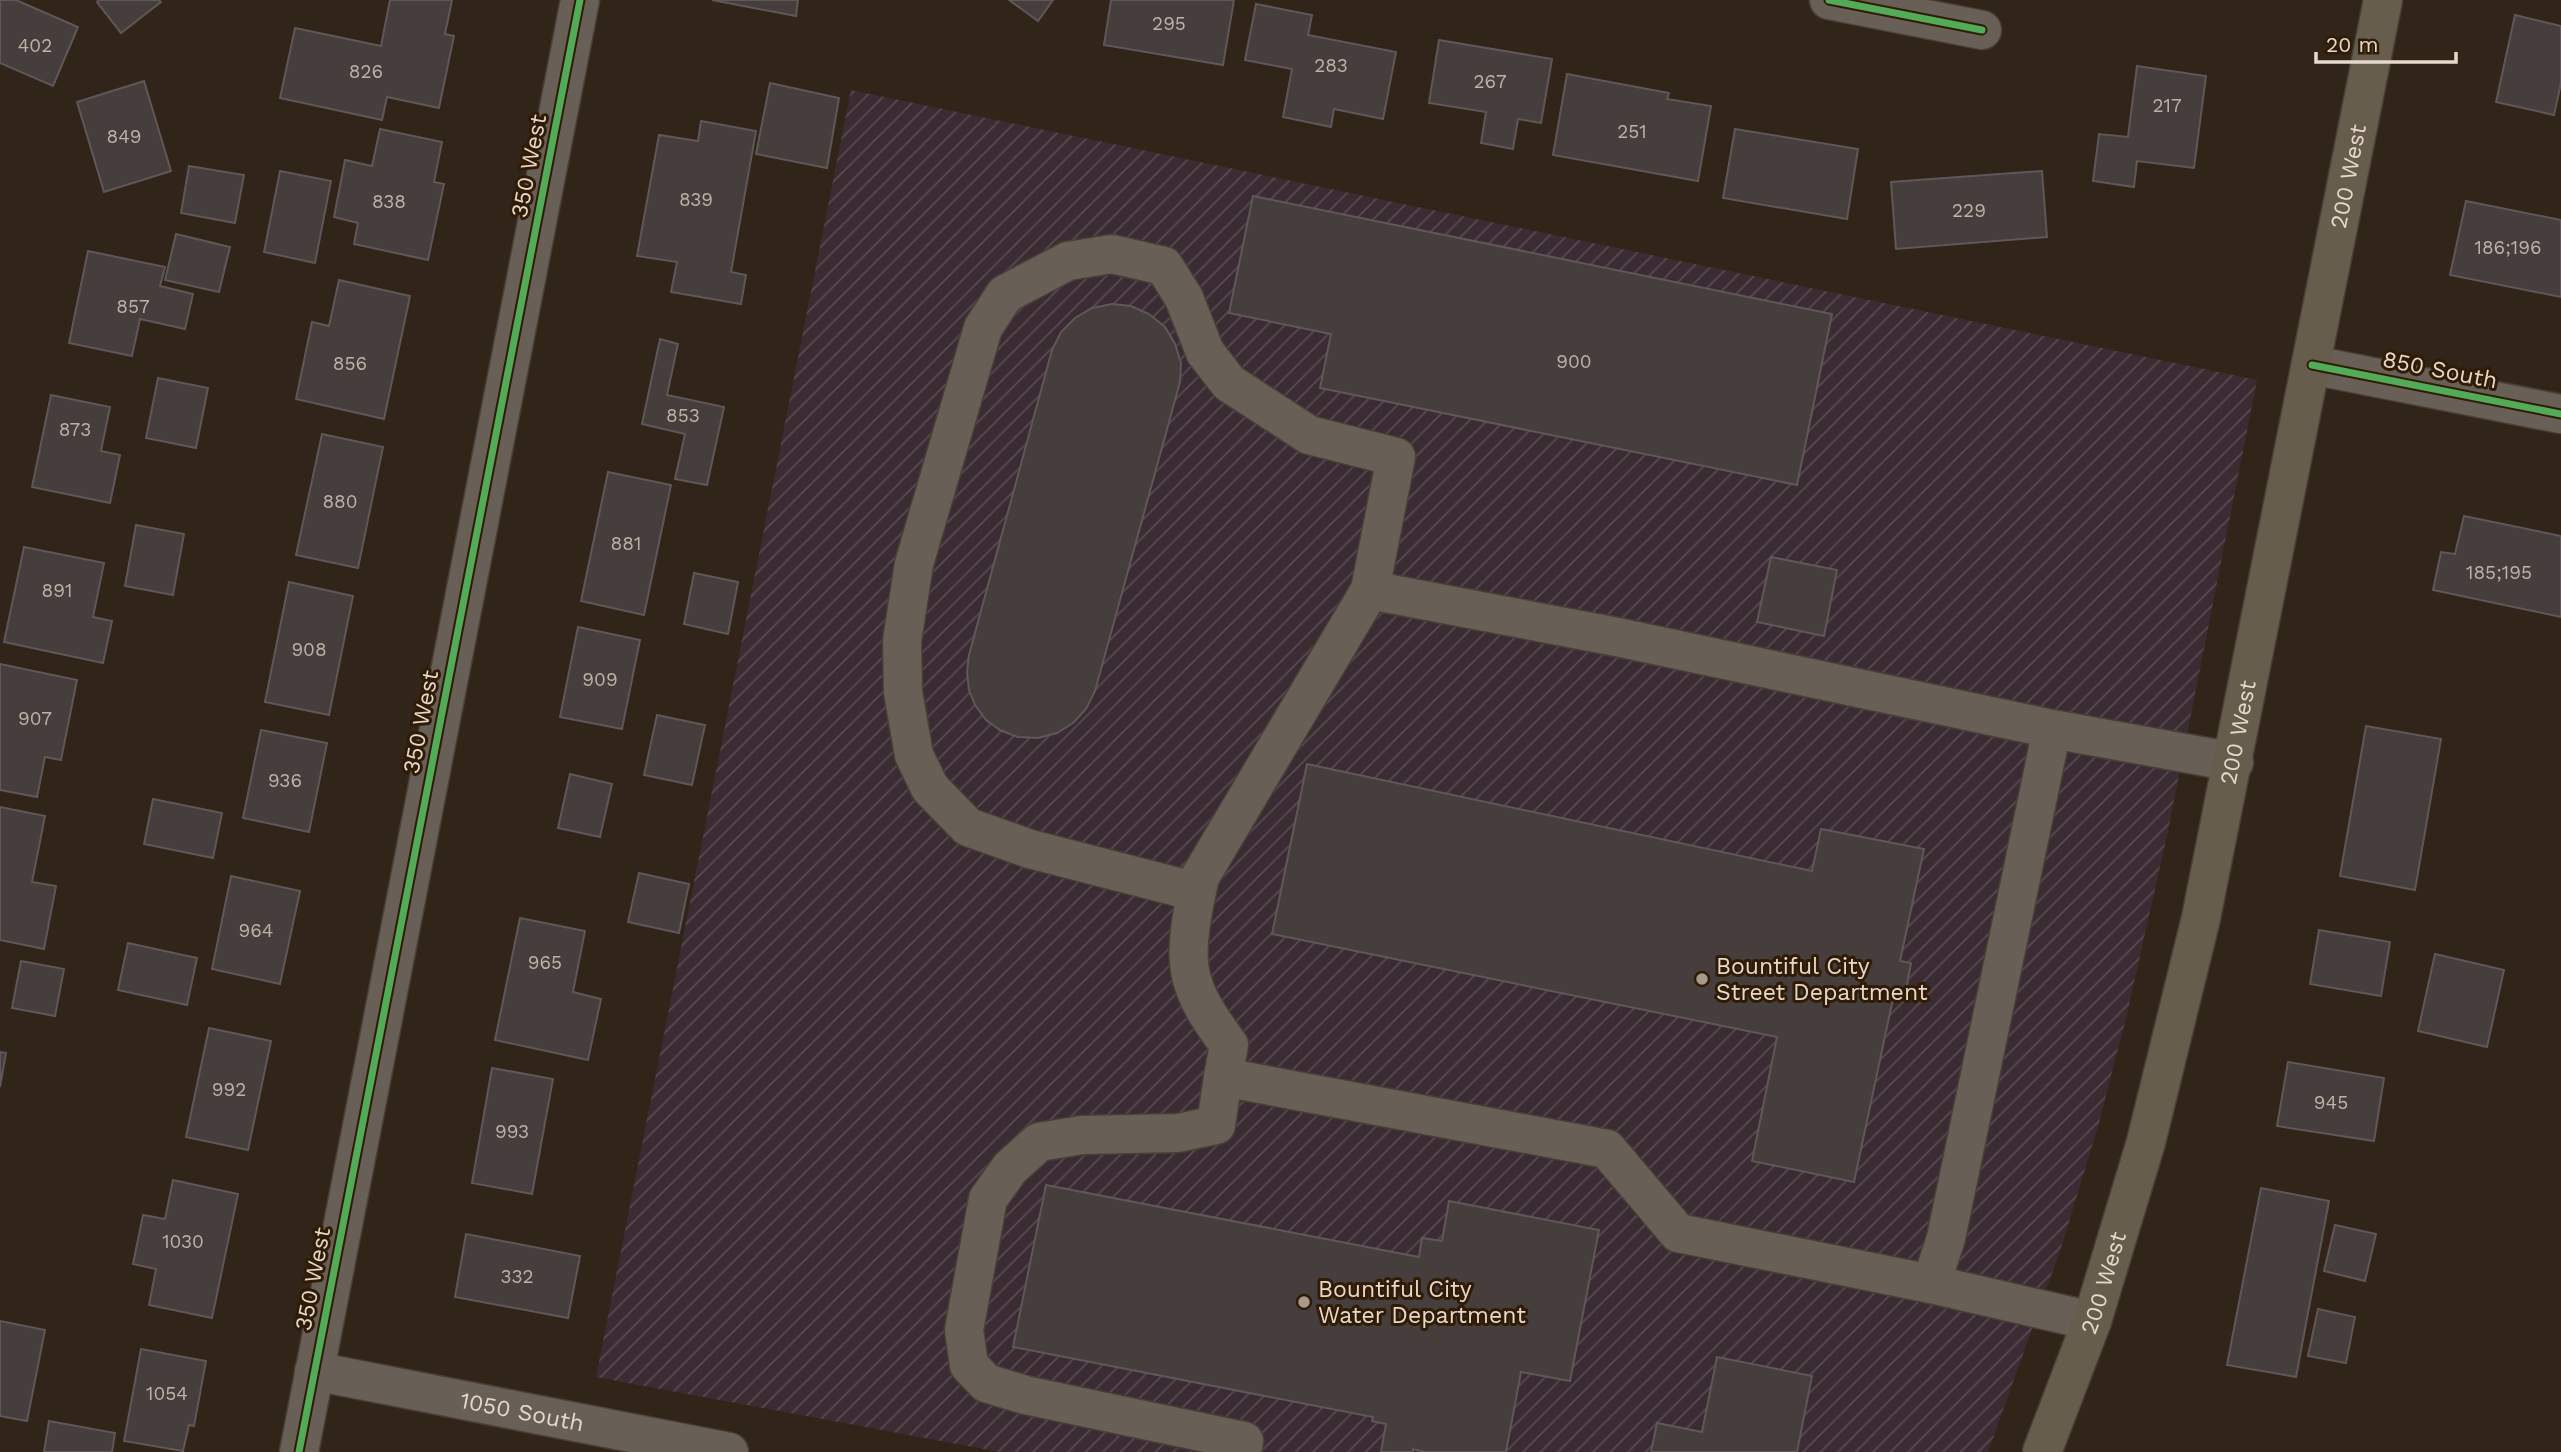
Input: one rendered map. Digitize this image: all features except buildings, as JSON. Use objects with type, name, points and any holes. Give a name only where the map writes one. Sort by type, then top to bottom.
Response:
[{"type":"main road","name":"200 West","points":[[2042,1452],[2092,1321],[2146,1142],[2201,918],[2383,0]]},
{"type":"street","name":"350 West","points":[[299,1452],[580,0]]},
{"type":"street","points":[[1829,0],[1982,30]]},
{"type":"street","points":[[1197,892],[1030,849],[968,827],[930,788],[914,755],[903,692],[902,641],[914,564],[983,328],[1005,294],[1068,261],[1112,254],[1164,266],[1184,298],[1205,352],[1229,383],[1308,435],[1396,457],[1370,590],[1200,877],[1197,892],[1191,920],[1190,971],[1205,1012],[1228,1045],[1216,1125],[1178,1133],[1082,1135],[1039,1142],[1010,1168],[988,1199],[964,1330],[969,1365],[986,1383],[1025,1395],[1244,1440],[1242,1452]]},
{"type":"street","name":"850 South","points":[[2312,365],[2561,414]]},
{"type":"street","points":[[1370,590],[1617,637],[2052,729],[2234,762]]},
{"type":"street","points":[[1931,1284],[1946,1238],[2052,729]]},
{"type":"street","points":[[1223,1077],[1607,1149],[1678,1233],[1931,1284],[2092,1321]]},
{"type":"street","name":"1050 South","points":[[314,1371],[729,1452]]},
{"type":"shaded area","points":[[851,90],[2257,380],[2168,831],[2127,1014],[2099,1123],[2061,1248],[1988,1452],[1000,1452],[596,1377]]},
{"type":"cycle path","points":[[299,1452],[580,0]]},
{"type":"cycle path","points":[[1829,0],[1982,30]]},
{"type":"cycle path","points":[[2312,365],[2561,414]]},
{"type":"place","name":"Bountiful City Street Department","points":[[1702,979]]},
{"type":"place","name":"Bountiful City Water Department","points":[[1304,1302]]}]
